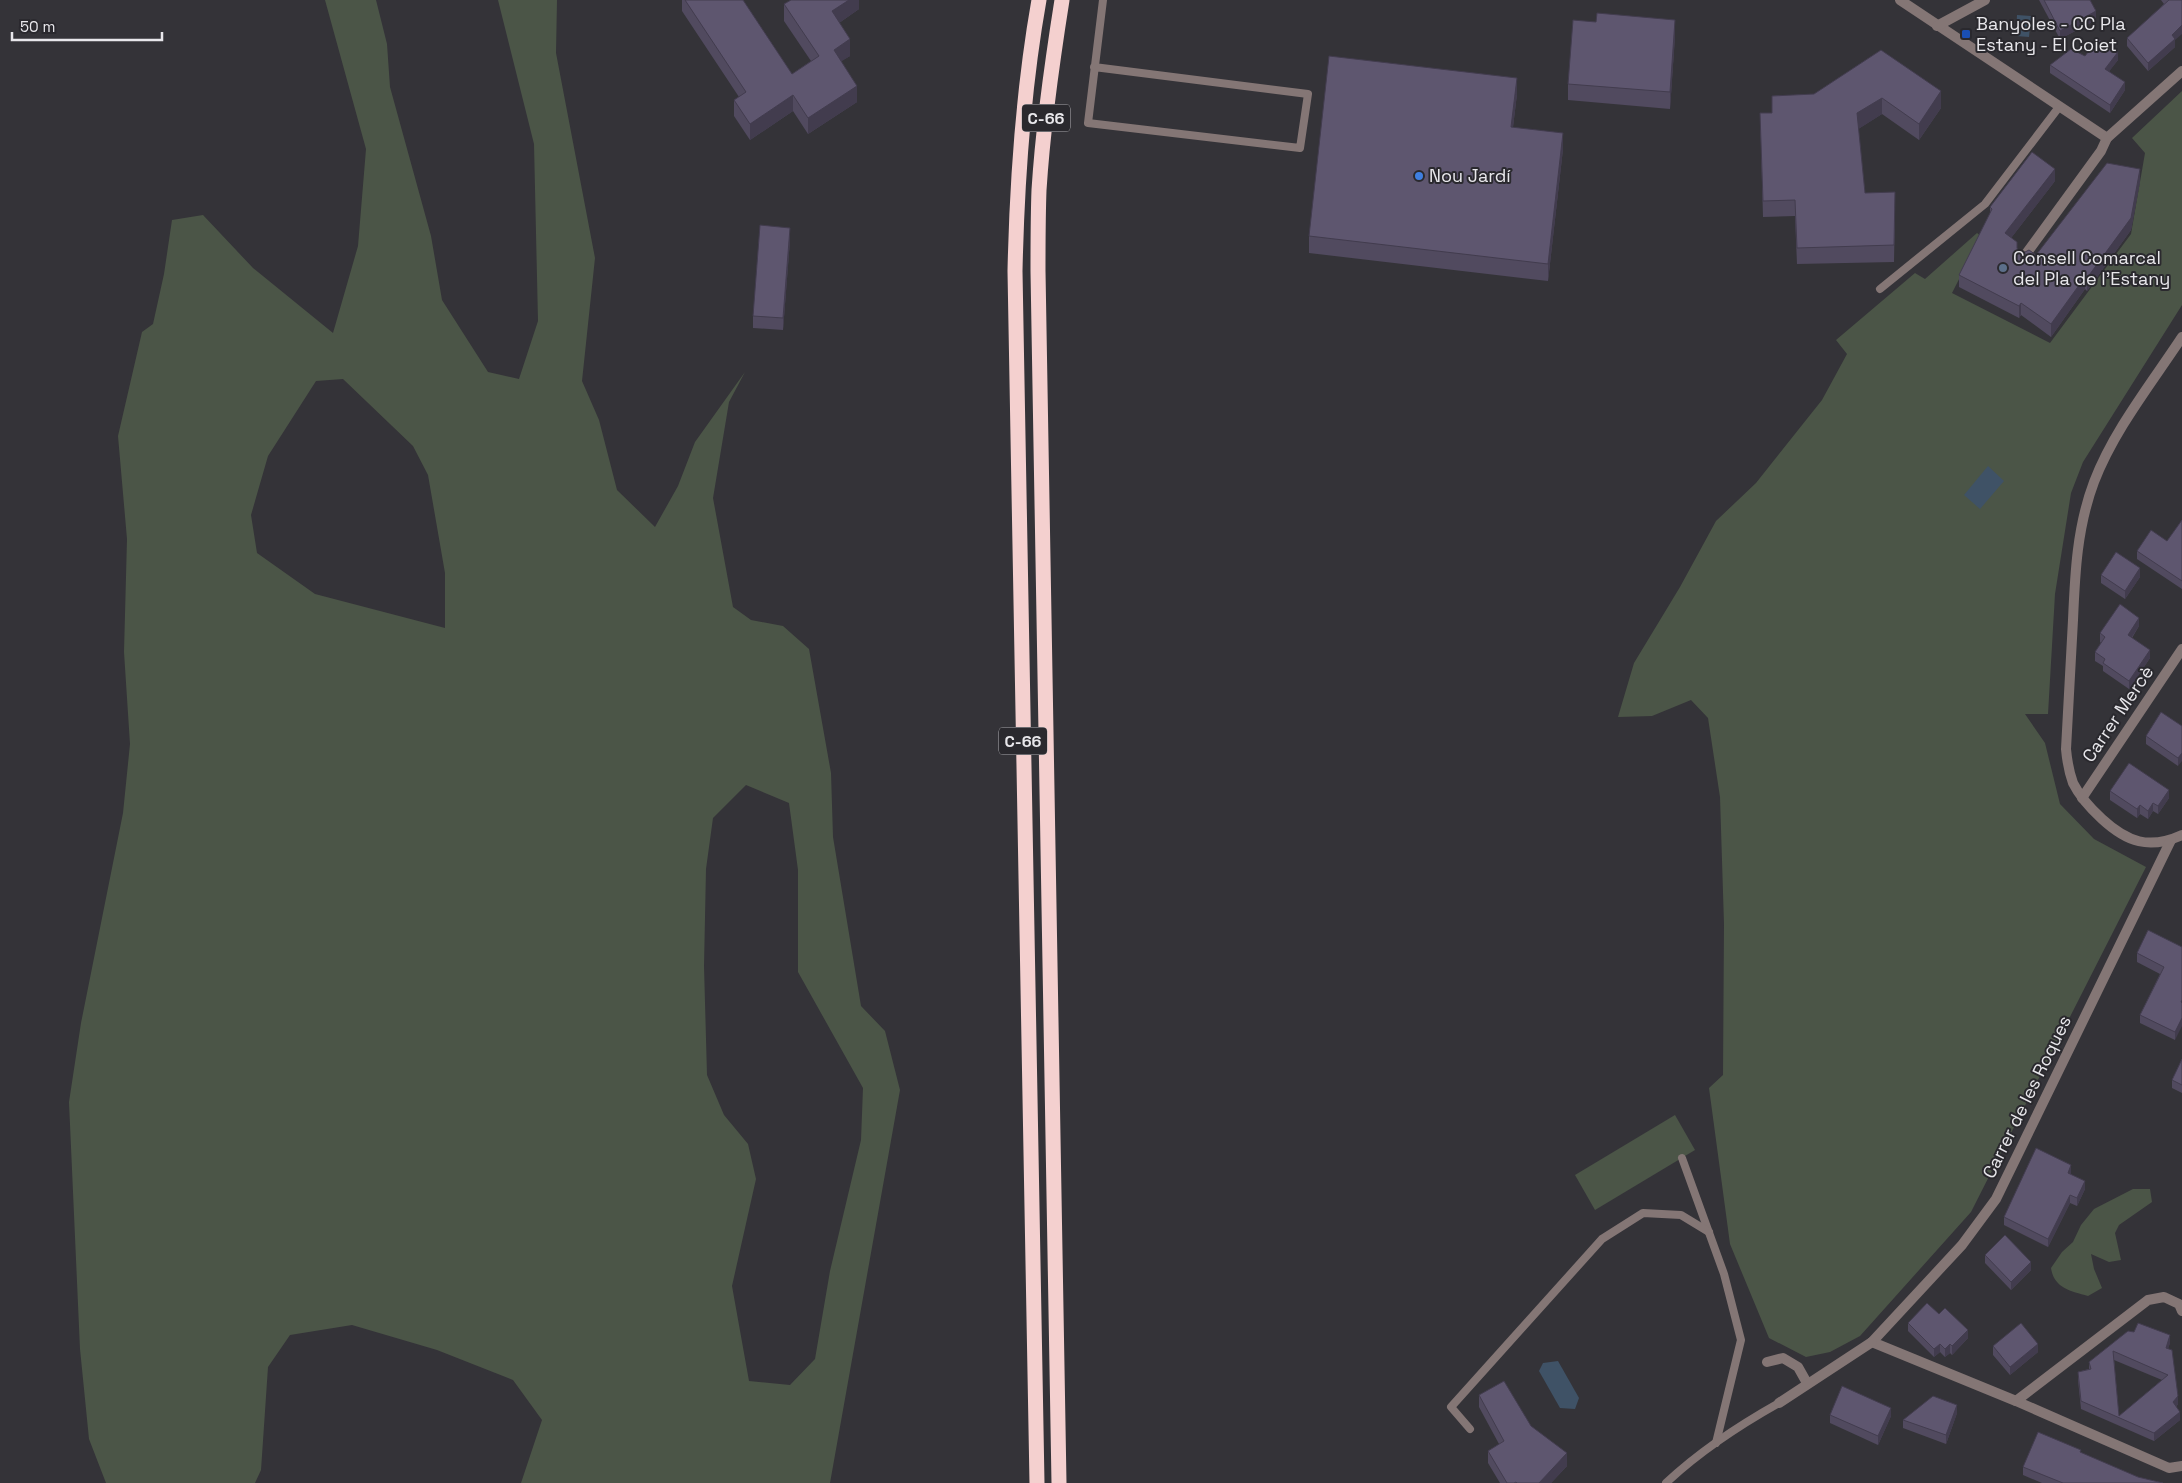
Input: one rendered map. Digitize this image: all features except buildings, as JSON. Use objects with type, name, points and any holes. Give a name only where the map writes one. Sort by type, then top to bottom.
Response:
[{"type":"highway","name":"C-66","points":[[1036,1483],[1015,270],[1017,189],[1031,46],[1039,0]]},
{"type":"highway","name":"C-66","points":[[1059,1483],[1038,271],[1040,180],[1053,49],[1062,2]]},
{"type":"street","points":[[1900,0],[2107,138]]},
{"type":"street","points":[[1937,26],[1986,0]]},
{"type":"street","points":[[2023,258],[2101,151],[2107,138],[2182,71]]},
{"type":"street","points":[[2182,337],[2123,424],[2105,456],[2093,483],[2077,546],[2066,749],[2073,781],[2082,798],[2119,834],[2132,840],[2147,843],[2171,840],[2182,835]]},
{"type":"street","name":"Carrer Mercè","points":[[2082,798],[2182,649]]},
{"type":"street","name":"Carrer de les Roques","points":[[1779,1404],[1807,1383],[1872,1342],[1962,1245],[1996,1199],[2171,840]]},
{"type":"street","points":[[2016,1401],[2148,1300],[2164,1297],[2179,1304],[2182,1311]]},
{"type":"street","points":[[1872,1342],[2016,1401],[2169,1468],[2182,1466]]},
{"type":"street","points":[[1766,1362],[1783,1358],[1798,1367],[1807,1383]]},
{"type":"lane","points":[[1094,67],[1308,94],[1300,148],[1088,123],[1094,67],[1103,0]]},
{"type":"lane","points":[[1880,289],[1985,204],[2059,107]]},
{"type":"lane","points":[[1682,1158],[1724,1274],[1741,1340],[1716,1442]]},
{"type":"lane","points":[[1470,1429],[1451,1407],[1602,1239],[1644,1213],[1681,1214],[1709,1232]]},
{"type":"lane","points":[[1666,1483],[1689,1461],[1716,1442],[1779,1404]]},
{"type":"green space","points":[[325,0],[376,0],[387,44],[390,87],[431,236],[442,300],[488,372],[519,379],[538,321],[534,144],[498,0],[557,0],[556,53],[595,258],[582,381],[599,420],[617,490],[655,527],[678,486],[695,442],[745,372],[729,402],[713,498],[733,607],[751,620],[783,626],[809,649],[831,773],[833,837],[861,1006],[885,1031],[900,1090],[830,1483],[521,1483],[542,1420],[513,1380],[437,1350],[352,1325],[290,1335],[268,1367],[261,1470],[255,1483],[106,1483],[89,1439],[80,1349],[69,1102],[81,1023],[123,813],[130,744],[124,652],[127,539],[118,436],[142,332],[153,324],[164,274],[172,220],[203,215],[253,268],[333,333],[358,246],[366,149]],"holes":[[[343,379],[413,446],[428,475],[445,573],[445,628],[315,594],[257,553],[251,515],[268,456],[316,381]],[[746,785],[789,803],[798,870],[798,972],[863,1088],[861,1140],[830,1271],[815,1359],[790,1385],[749,1381],[732,1286],[756,1179],[748,1144],[724,1115],[707,1075],[704,966],[706,869],[713,818]]]},
{"type":"green space","points":[[2182,91],[2182,305],[2083,462],[2071,493],[2055,594],[2048,714],[2025,714],[2045,743],[2060,804],[2094,839],[2146,867],[1971,1212],[1860,1336],[1830,1352],[1806,1357],[1769,1338],[1730,1244],[1709,1088],[1723,1075],[1724,924],[1720,797],[1708,718],[1691,700],[1652,716],[1618,717],[1634,663],[1680,587],[1716,521],[1756,483],[1822,400],[1847,354],[1836,340],[1915,273],[1925,279],[1977,233],[1981,236],[1952,293],[2050,343],[2131,234],[2145,153],[2132,138]]},
{"type":"green space","points":[[1675,1115],[1695,1150],[1595,1210],[1575,1175]]},
{"type":"green space","points":[[2133,1189],[2150,1189],[2152,1202],[2119,1225],[2115,1233],[2121,1260],[2109,1262],[2091,1254],[2094,1269],[2102,1288],[2088,1296],[2064,1288],[2056,1280],[2051,1268],[2062,1252],[2073,1242],[2081,1225],[2094,1209]]},
{"type":"water","points":[[2017,15],[2031,16],[2029,37],[2016,36]]},
{"type":"water","points":[[1988,466],[2004,481],[1980,509],[1964,495]]},
{"type":"water","points":[[1558,1361],[1579,1398],[1575,1409],[1560,1408],[1539,1371],[1543,1363]]},
{"type":"place","name":"Banyoles - CC Pla Estany - El Coiet","points":[[1966,34]]},
{"type":"place","name":"Nou Jardí","points":[[1419,176]]},
{"type":"place","name":"Consell Comarcal del Pla de l'Estany","points":[[2003,268]]}]
